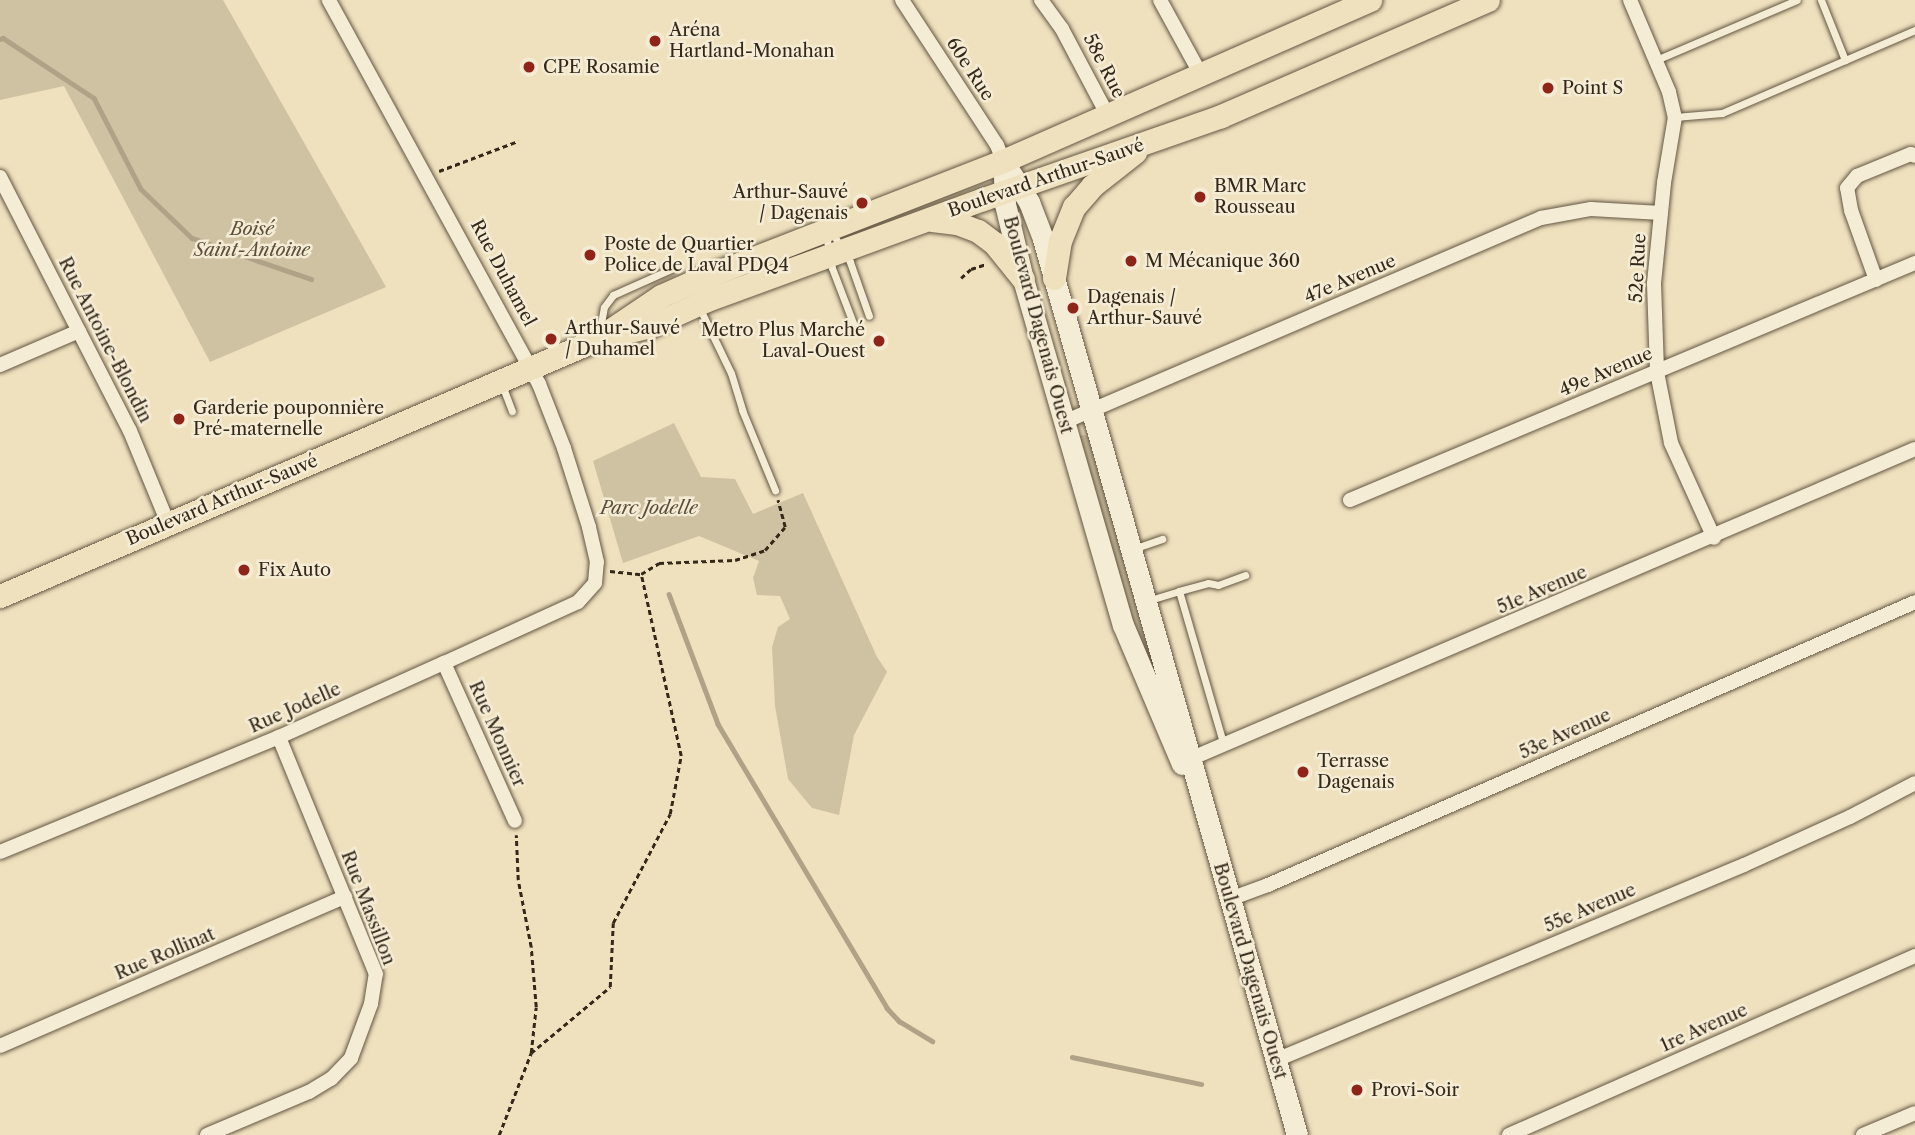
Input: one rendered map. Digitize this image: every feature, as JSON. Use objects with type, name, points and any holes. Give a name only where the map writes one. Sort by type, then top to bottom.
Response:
[{"type":"main road","name":"Boulevard Arthur-Sauvé","points":[[598,339],[661,296],[676,278],[827,229],[1003,161],[1370,0]]},
{"type":"main road","name":"Boulevard Arthur-Sauvé","points":[[0,596],[598,339],[650,326],[697,305],[1291,88],[1488,0]]},
{"type":"main road","points":[[1054,278],[1060,241],[1074,207],[1092,186],[1146,143]]},
{"type":"main road","name":"Boulevard Dagenais Ouest","points":[[1003,161],[1012,190],[1023,279],[1127,638],[1186,761]]},
{"type":"main road","name":"Boulevard Dagenais Ouest","points":[[1012,190],[1035,216],[1054,278],[1147,601],[1186,761],[1230,899],[1297,1135]]},
{"type":"main road","points":[[928,220],[957,223],[978,231],[993,243],[1023,279]]},
{"type":"street","name":"Rue Duhamel","points":[[330,0],[531,368],[574,477],[597,577]]},
{"type":"street","name":"60e Rue","points":[[902,0],[997,145],[1003,161]]},
{"type":"street","name":"58e Rue","points":[[1041,0],[1062,29],[1108,116]]},
{"type":"street","points":[[1160,0],[1201,75]]},
{"type":"street","name":"52e Rue","points":[[1630,0],[1656,60],[1675,117],[1654,284],[1657,372],[1671,443],[1714,538]]},
{"type":"street","points":[[1876,280],[1851,210],[1847,188],[1857,176],[1911,154],[1915,156]]},
{"type":"street","name":"Rue Antoine-Blondin","points":[[0,177],[130,431],[169,523]]},
{"type":"street","name":"47e Avenue","points":[[1064,422],[1541,218],[1591,209],[1661,213]]},
{"type":"street","name":"49e Avenue","points":[[1350,500],[1915,263]]},
{"type":"street","points":[[0,365],[79,331]]},
{"type":"street","name":"51e Avenue","points":[[1186,761],[1714,538],[1915,449]]},
{"type":"street","name":"Rue Jodelle","points":[[0,852],[279,737],[578,602],[597,577]]},
{"type":"street","name":"53e Avenue","points":[[1230,899],[1268,886],[1915,602]]},
{"type":"street","name":"Rue Monnier","points":[[444,663],[515,821]]},
{"type":"street","name":"Rue Massillon","points":[[207,1135],[309,1092],[331,1079],[351,1058],[371,1004],[376,974],[279,737]]},
{"type":"street","name":"55e Avenue","points":[[1276,1060],[1744,864],[1850,817],[1915,783]]},
{"type":"street","name":"Rue Rollinat","points":[[0,1045],[345,897]]},
{"type":"street","name":"1re Avenue","points":[[1509,1135],[1915,956]]},
{"type":"street","points":[[1863,1135],[1915,1112]]},
{"type":"lane","points":[[1656,60],[1797,0]]},
{"type":"lane","points":[[1821,0],[1845,60]]},
{"type":"lane","points":[[1675,117],[1722,113],[1915,30]]},
{"type":"lane","points":[[827,229],[853,323]]},
{"type":"lane","points":[[827,229],[836,254],[869,316]]},
{"type":"lane","points":[[676,278],[697,305],[731,373],[742,410],[775,490]]},
{"type":"lane","points":[[499,380],[512,411]]},
{"type":"lane","points":[[1132,549],[1162,539]]},
{"type":"lane","points":[[1147,601],[1245,575]]},
{"type":"lane","points":[[1179,591],[1224,746]]},
{"type":"path","points":[[437,173],[518,141]]},
{"type":"path","points":[[961,278],[971,269],[987,264]]},
{"type":"path","points":[[597,577],[642,574],[659,563],[735,560],[765,550],[785,527],[775,490]]},
{"type":"path","points":[[531,1053],[610,987],[613,923],[670,814],[681,756],[642,574]]},
{"type":"path","points":[[499,1135],[531,1053],[536,1007],[531,947],[518,880],[515,821]]},
{"type":"green space","name":"Boisé Saint-Antoine","points":[[0,0],[223,0],[386,287],[210,362],[64,86],[0,100]]},
{"type":"green space","name":"Parc Jodelle","points":[[674,423],[701,477],[735,479],[753,514],[803,493],[877,657],[887,672],[854,735],[839,815],[812,808],[788,779],[775,706],[772,647],[778,627],[790,619],[780,596],[757,595],[753,578],[759,561],[699,536],[623,563],[593,461]]},
{"type":"green space","points":[[1090,436],[1171,713],[1129,622],[1078,437]]},
{"type":"waterway","points":[[0,39],[3,38],[94,98],[141,189],[192,238],[311,279]]},
{"type":"waterway","points":[[669,594],[718,724],[887,1008],[899,1021],[932,1041]]},
{"type":"waterway","points":[[1072,1057],[1201,1084]]},
{"type":"place","name":"Aréna Hartland-Monahan","points":[[655,41]]},
{"type":"place","name":"CPE Rosamie","points":[[529,67]]},
{"type":"place","name":"Point S","points":[[1548,88]]},
{"type":"place","name":"BMR Marc Rousseau","points":[[1200,197]]},
{"type":"place","name":"Arthur-Sauvé / Dagenais","points":[[862,203]]},
{"type":"place","name":"Poste de Quartier Police de Laval PDQ4","points":[[590,255]]},
{"type":"place","name":"M Mécanique 360","points":[[1131,261]]},
{"type":"place","name":"Dagenais / Arthur-Sauvé","points":[[1073,308]]},
{"type":"place","name":"Arthur-Sauvé / Duhamel","points":[[551,339]]},
{"type":"place","name":"Metro Plus Marché Laval-Ouest","points":[[879,341]]},
{"type":"place","name":"Garderie pouponnière Pré-maternelle","points":[[179,419]]},
{"type":"place","name":"Fix Auto","points":[[244,570]]},
{"type":"place","name":"Terrasse Dagenais","points":[[1303,772]]},
{"type":"place","name":"Provi-Soir","points":[[1357,1090]]}]
